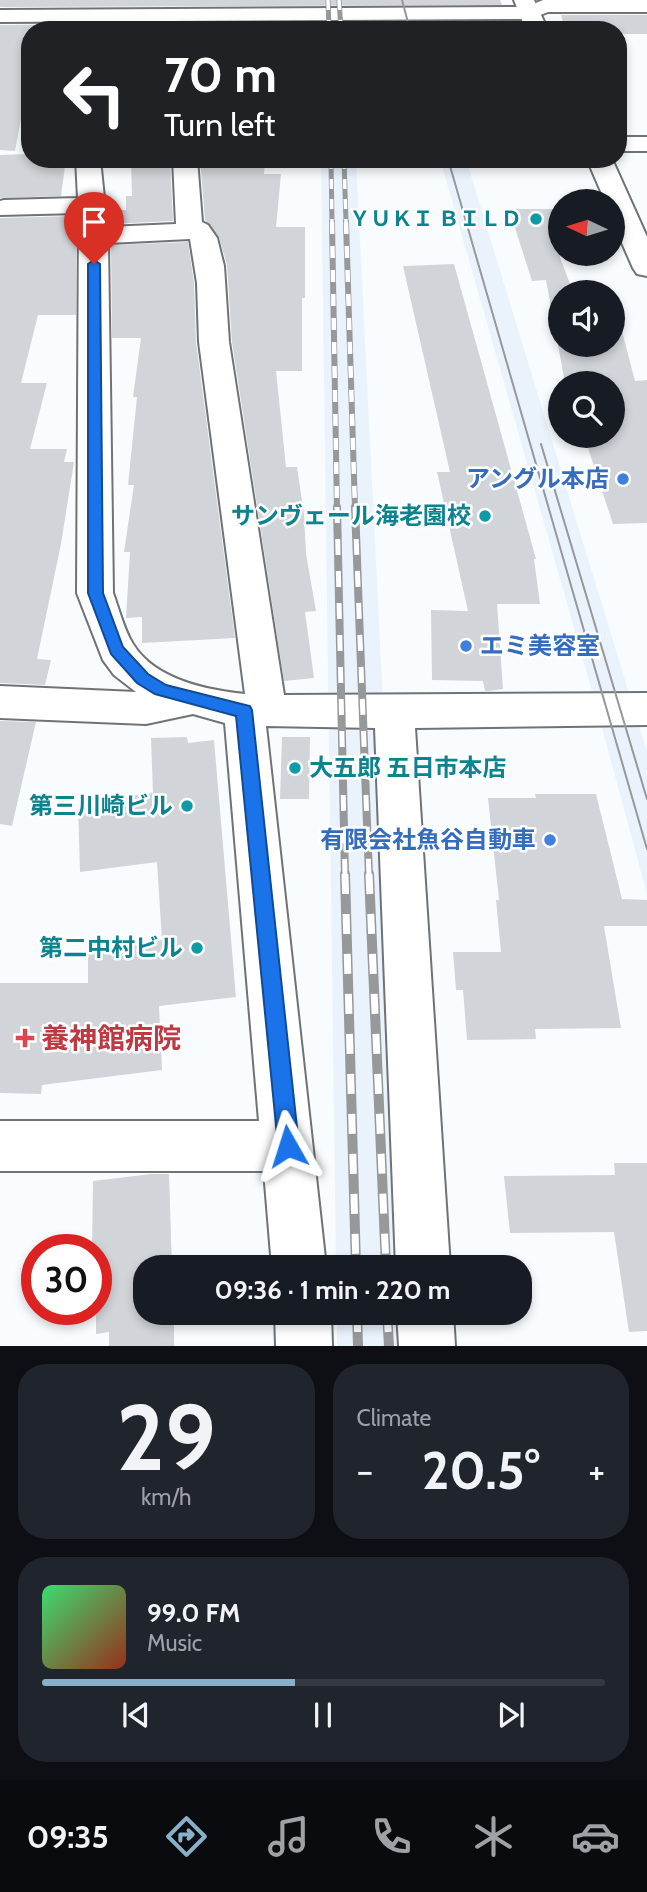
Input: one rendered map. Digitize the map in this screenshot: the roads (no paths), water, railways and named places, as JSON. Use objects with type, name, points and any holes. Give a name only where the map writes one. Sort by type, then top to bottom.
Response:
[{"type":"main road","points":[[0,16],[530,14],[544,6],[647,6]]},
{"type":"main road","points":[[627,144],[647,144]]},
{"type":"main road","points":[[89,168],[92,221],[95,593],[116,650],[128,665],[161,690],[191,699],[255,711],[647,709]]},
{"type":"main road","points":[[186,168],[189,227],[199,230],[204,239],[212,282],[214,342],[255,711],[298,1255]]},
{"type":"main road","points":[[604,168],[647,268]]},
{"type":"main road","points":[[4,208],[92,221],[199,230]]},
{"type":"main road","points":[[0,702],[146,708],[191,699]]},
{"type":"main road","points":[[394,712],[422,1255]]},
{"type":"main road","points":[[0,1146],[288,1146]]},
{"type":"main road","points":[[303,1325],[304,1346]]},
{"type":"main road","points":[[426,1325],[427,1346]]},
{"type":"tram line","points":[[402,0],[408,21]]},
{"type":"tram line","points":[[451,168],[647,849]]},
{"type":"tram line","points":[[541,444],[647,799]]},
{"type":"railway","points":[[328,0],[329,21]]},
{"type":"railway","points":[[339,0],[340,21]]},
{"type":"railway","points":[[331,168],[332,223]]},
{"type":"railway","points":[[344,168],[346,223]]},
{"type":"railway","points":[[332,222],[337,509]]},
{"type":"railway","points":[[346,222],[355,509]]},
{"type":"railway","points":[[337,507],[345,876]]},
{"type":"railway","points":[[355,507],[369,876]]},
{"type":"railway","points":[[345,874],[356,1255]]},
{"type":"railway","points":[[369,874],[385,1255]]},
{"type":"railway","points":[[357,1325],[358,1346]]},
{"type":"railway","points":[[388,1325],[389,1346]]},
{"type":"place","name":"ＹＵＫＩ ＢＩＬＤ","points":[[536,219]]},
{"type":"place","name":"アングル本店","points":[[623,479]]},
{"type":"place","name":"サンヴェール海老園校","points":[[485,516]]},
{"type":"place","name":"エミ美容室","points":[[466,646]]},
{"type":"place","name":"大五郎 五日市本店","points":[[295,768]]},
{"type":"place","name":"第三川崎ビル","points":[[187,806]]},
{"type":"place","name":"有限会社魚谷自動車","points":[[550,840]]},
{"type":"place","name":"第二中村ビル","points":[[197,948]]},
{"type":"place","name":"養神館病院","points":[[25,1038]]}]
